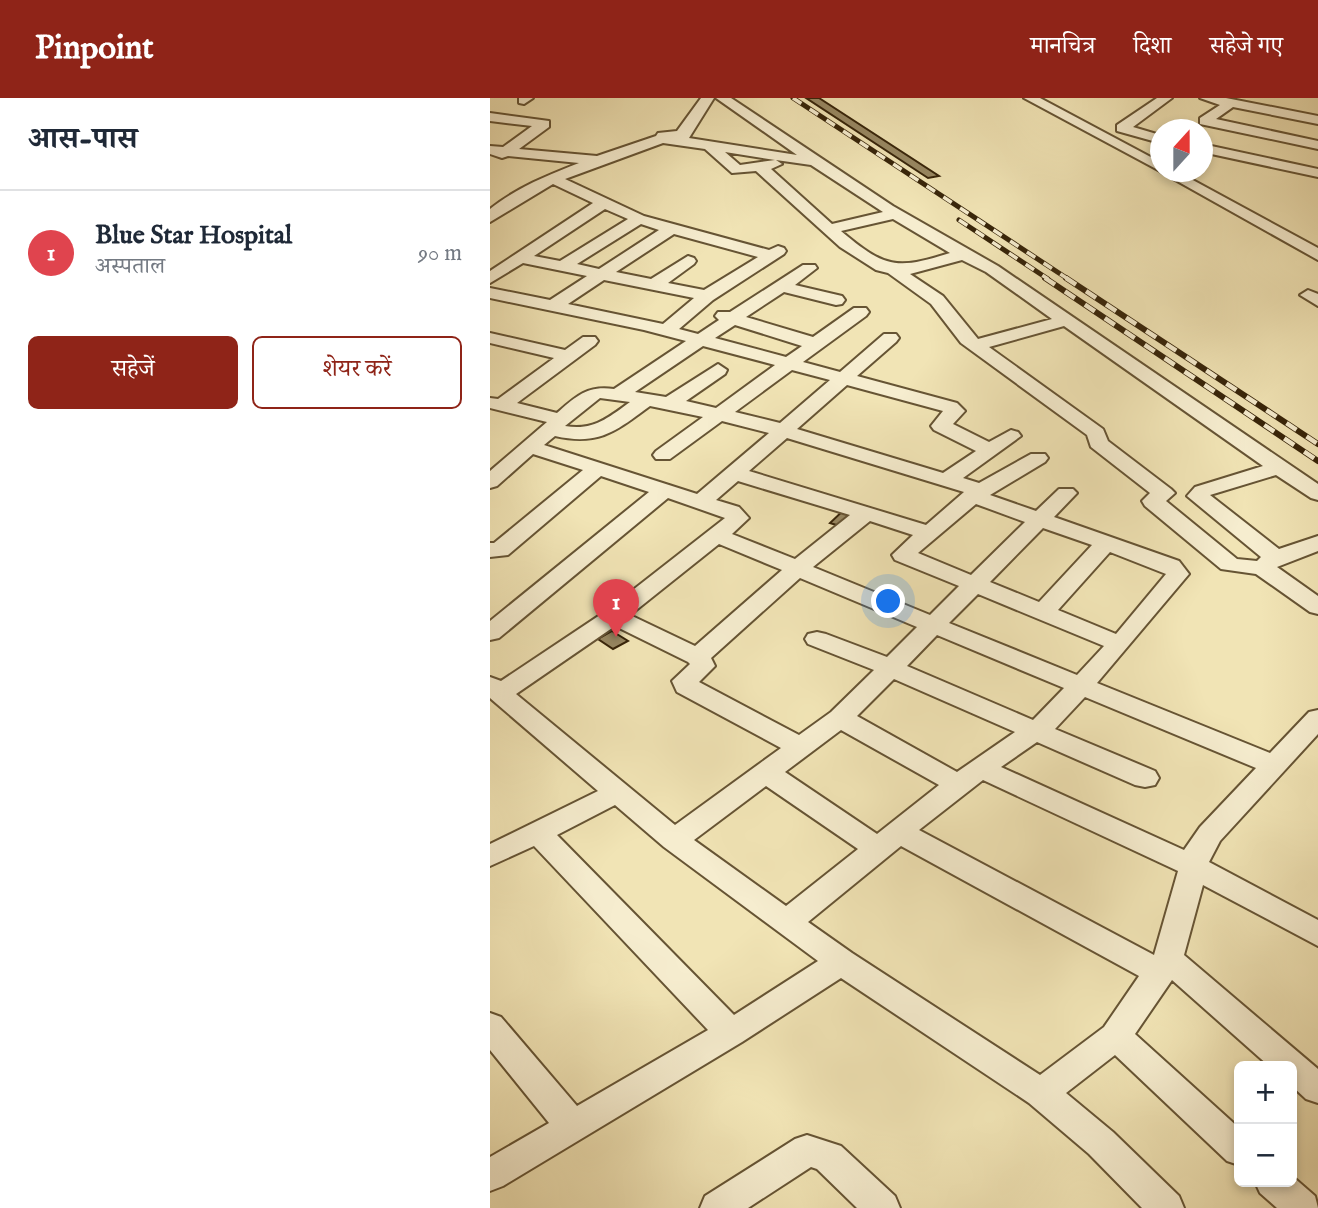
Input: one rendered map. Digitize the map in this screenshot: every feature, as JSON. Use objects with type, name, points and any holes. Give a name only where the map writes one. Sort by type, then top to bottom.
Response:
[{"type":"street","points":[[674,137],[693,98]]},
{"type":"street","points":[[674,137],[708,98]]},
{"type":"street","points":[[722,98],[803,158],[895,214],[992,268],[1318,494]]},
{"type":"street","points":[[1030,98],[1150,162]]},
{"type":"street","points":[[1150,137],[1122,128],[1166,98]]},
{"type":"street","points":[[1206,98],[1318,120]]},
{"type":"street","points":[[1260,98],[1318,109]]},
{"type":"street","points":[[1231,103],[1205,121],[1318,145]]},
{"type":"street","points":[[490,117],[544,124],[490,162]]},
{"type":"street","points":[[674,137],[709,145],[803,158]]},
{"type":"street","points":[[491,215],[522,195],[600,160],[674,137],[803,158]]},
{"type":"street","points":[[709,145],[737,170],[803,158]]},
{"type":"street","points":[[490,150],[600,160]]},
{"type":"street","points":[[1213,150],[1318,173]]},
{"type":"street","points":[[760,167],[793,194],[807,211],[867,258],[894,270],[937,300],[955,326],[975,345],[1096,433],[1098,443],[1164,493],[1153,501],[1229,564],[1241,568],[1270,563],[1318,543]]},
{"type":"street","points":[[555,180],[639,219],[670,230],[777,251],[707,296],[667,330]]},
{"type":"street","points":[[1186,182],[1318,255]]},
{"type":"street","points":[[490,278],[604,203]]},
{"type":"street","points":[[831,229],[895,214]]},
{"type":"street","points":[[563,266],[639,219]]},
{"type":"street","points":[[554,305],[670,230]]},
{"type":"street","points":[[894,270],[964,254]]},
{"type":"street","points":[[521,258],[707,296]]},
{"type":"street","points":[[654,285],[688,261]]},
{"type":"street","points":[[620,393],[809,268]]},
{"type":"street","points":[[780,286],[836,300]]},
{"type":"street","points":[[490,293],[667,330],[954,408],[955,411],[941,426],[988,449]]},
{"type":"street","points":[[692,309],[732,318],[816,344]]},
{"type":"street","points":[[663,455],[860,312]]},
{"type":"street","points":[[975,345],[1067,320]]},
{"type":"street","points":[[701,502],[890,338]]},
{"type":"street","points":[[496,403],[589,341]]},
{"type":"street","points":[[495,343],[569,356]]},
{"type":"street","points":[[670,403],[718,370]]},
{"type":"street","points":[[490,482],[594,392],[620,393],[785,431],[948,479],[1037,520],[1177,570],[1175,578],[1120,644],[1036,730],[888,840],[787,922]]},
{"type":"street","points":[[496,403],[582,435],[598,433],[647,399]]},
{"type":"street","points":[[948,479],[988,449],[1011,436]]},
{"type":"street","points":[[531,447],[732,512],[738,518],[614,616],[497,695],[674,840],[841,962],[1041,1093],[1101,1143],[1166,1208]]},
{"type":"street","points":[[1038,458],[978,493],[927,532],[903,555],[1120,644]]},
{"type":"street","points":[[1280,467],[1202,491],[1198,496],[1318,606]]},
{"type":"street","points":[[490,550],[500,550],[597,469]]},
{"type":"street","points":[[735,473],[927,532]]},
{"type":"street","points":[[490,633],[665,490]]},
{"type":"street","points":[[674,840],[841,718],[1066,493]]},
{"type":"street","points":[[698,657],[799,567],[868,512]]},
{"type":"street","points":[[718,536],[799,567],[1273,765]]},
{"type":"street","points":[[1044,611],[1105,544]]},
{"type":"street","points":[[614,616],[698,657],[703,666],[685,681],[686,686],[802,748]]},
{"type":"street","points":[[817,639],[891,668],[1145,778]]},
{"type":"street","points":[[841,718],[970,777],[1193,866],[1318,934]]},
{"type":"street","points":[[1041,1093],[1116,1036],[1164,966],[1197,853],[1210,834],[1318,718]]},
{"type":"street","points":[[767,773],[888,840],[1164,966],[1318,1089]]},
{"type":"street","points":[[490,856],[618,792]]},
{"type":"street","points":[[537,832],[730,1033]]},
{"type":"street","points":[[490,1175],[730,1033],[841,962]]},
{"type":"street","points":[[490,1026],[573,1127]]},
{"type":"street","points":[[1116,1036],[1234,1145]]},
{"type":"street","points":[[718,1208],[807,1150],[829,1157],[882,1208]]},
{"type":"street","points":[[1278,1187],[1301,1208]]},
{"type":"building","points":[[806,98],[819,98],[939,176],[928,178]]},
{"type":"building","points":[[847,507],[862,511],[846,528],[830,523]]},
{"type":"building","points":[[612,631],[628,641],[613,649],[598,639]]},
{"type":"railway","points":[[793,98],[1068,279]]},
{"type":"railway","points":[[959,220],[1048,279]]},
{"type":"railway","points":[[1045,278],[1318,461]]},
{"type":"railway","points":[[1066,278],[1318,444]]},
{"type":"place","name":"Blue Star Hospital","points":[[616,637]]}]
